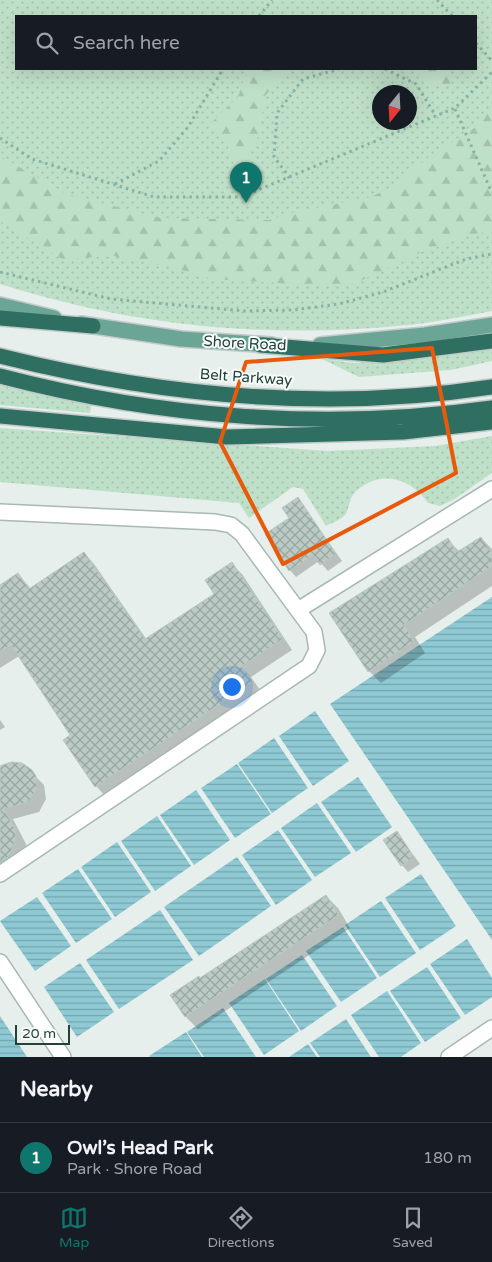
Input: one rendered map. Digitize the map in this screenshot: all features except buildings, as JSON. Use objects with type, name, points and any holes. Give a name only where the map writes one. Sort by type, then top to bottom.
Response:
[{"type":"highway","points":[[0,318],[93,326]]},
{"type":"highway","points":[[260,345],[383,355],[492,341]]},
{"type":"highway","name":"Belt Parkway","points":[[0,356],[76,373],[144,384],[258,397],[364,399],[437,394],[492,387]]},
{"type":"highway","points":[[0,376],[129,403],[271,418],[404,418],[492,408]]},
{"type":"highway","points":[[0,416],[227,437],[386,433],[492,422]]},
{"type":"main road","name":"Shore Road","points":[[0,305],[93,326],[181,339],[260,345],[340,344],[425,335],[492,325]]},
{"type":"lane","points":[[298,610],[492,489]]},
{"type":"lane","points":[[0,512],[215,522],[231,525],[242,534],[314,632],[317,650],[310,666],[0,874]]},
{"type":"lane","points":[[0,962],[63,1057]]},
{"type":"lane","points":[[449,1057],[492,1028]]},
{"type":"path","points":[[260,15],[272,0]]},
{"type":"path","points":[[437,0],[451,15]]},
{"type":"path","points":[[477,44],[492,61]]},
{"type":"path","points":[[114,185],[159,161],[188,127],[222,70]]},
{"type":"path","points":[[290,178],[274,157],[278,113],[303,79],[334,70]]},
{"type":"path","points":[[387,70],[416,84],[436,116]]},
{"type":"path","points":[[0,138],[32,159],[154,197],[241,197],[455,108],[492,72]]},
{"type":"path","points":[[455,108],[492,193]]},
{"type":"path","points":[[0,272],[111,299],[244,311],[293,310],[340,304],[383,292],[466,259],[492,254]]},
{"type":"highlighted area","points":[[432,348],[456,473],[283,564],[220,442],[246,362]]},
{"type":"green space","points":[[0,0],[492,0],[492,311],[409,325],[304,331],[202,326],[102,311],[0,284]]},
{"type":"green space","points":[[247,70],[286,70],[265,96],[259,134],[248,160],[233,163],[227,143],[209,125],[238,97]]},
{"type":"green space","points":[[416,70],[450,70],[451,84],[431,85]]},
{"type":"green space","points":[[492,102],[492,232],[478,233],[430,248],[356,283],[313,285],[212,279],[175,268],[113,256],[62,259],[0,221],[0,156],[66,194],[160,218],[269,220],[291,213],[371,197],[394,186],[430,156],[479,125]]},
{"type":"green space","points":[[492,348],[492,361],[451,370],[359,377],[322,359],[354,363]]},
{"type":"green space","points":[[0,385],[92,404],[90,413],[0,405]]},
{"type":"green space","points":[[0,428],[328,451],[435,446],[492,436],[492,473],[453,500],[440,506],[428,503],[413,487],[404,482],[394,479],[374,480],[355,492],[344,516],[326,526],[303,489],[293,487],[249,518],[239,503],[0,482]]},
{"type":"water","points":[[492,597],[492,940],[330,704]]},
{"type":"water","points":[[315,711],[349,761],[313,786],[279,736]]},
{"type":"water","points":[[274,738],[308,788],[272,813],[238,763]]},
{"type":"water","points":[[237,764],[271,814],[235,838],[201,788]]},
{"type":"water","points":[[358,777],[392,827],[356,852],[321,802]]},
{"type":"water","points":[[196,790],[230,840],[194,865],[160,815]]},
{"type":"water","points":[[317,803],[351,853],[315,877],[281,828]]},
{"type":"water","points":[[157,816],[191,866],[155,891],[121,841]]},
{"type":"water","points":[[278,830],[312,880],[276,905],[242,855]]},
{"type":"water","points":[[117,842],[151,892],[115,917],[81,867]]},
{"type":"water","points":[[237,857],[271,906],[199,956],[164,907]]},
{"type":"water","points":[[78,869],[112,919],[76,943],[42,893]]},
{"type":"water","points":[[421,874],[456,926],[420,950],[385,898]]},
{"type":"water","points":[[37,897],[71,946],[35,971],[0,921]]},
{"type":"water","points":[[381,901],[416,953],[380,977],[345,925]]},
{"type":"water","points":[[160,910],[193,960],[119,1009],[86,960]]},
{"type":"water","points":[[343,927],[377,978],[341,1002],[306,951]]},
{"type":"water","points":[[467,939],[492,978],[492,997],[465,1015],[430,964]]},
{"type":"water","points":[[302,955],[337,1006],[301,1031],[266,979]]},
{"type":"water","points":[[80,963],[114,1012],[77,1037],[44,987]]},
{"type":"water","points":[[427,967],[461,1018],[425,1042],[390,991]]},
{"type":"water","points":[[265,979],[299,1031],[264,1055],[229,1003]]},
{"type":"water","points":[[387,991],[421,1043],[401,1057],[379,1057],[351,1015]]},
{"type":"water","points":[[223,1008],[256,1057],[204,1057],[187,1032]]},
{"type":"water","points":[[0,1016],[27,1057],[0,1057]]},
{"type":"water","points":[[346,1019],[371,1057],[320,1057],[310,1043]]},
{"type":"water","points":[[186,1032],[202,1057],[149,1056]]},
{"type":"water","points":[[308,1044],[317,1057],[289,1057]]},
{"type":"place","name":"Owl’s Head Park","points":[[246,203]]}]
